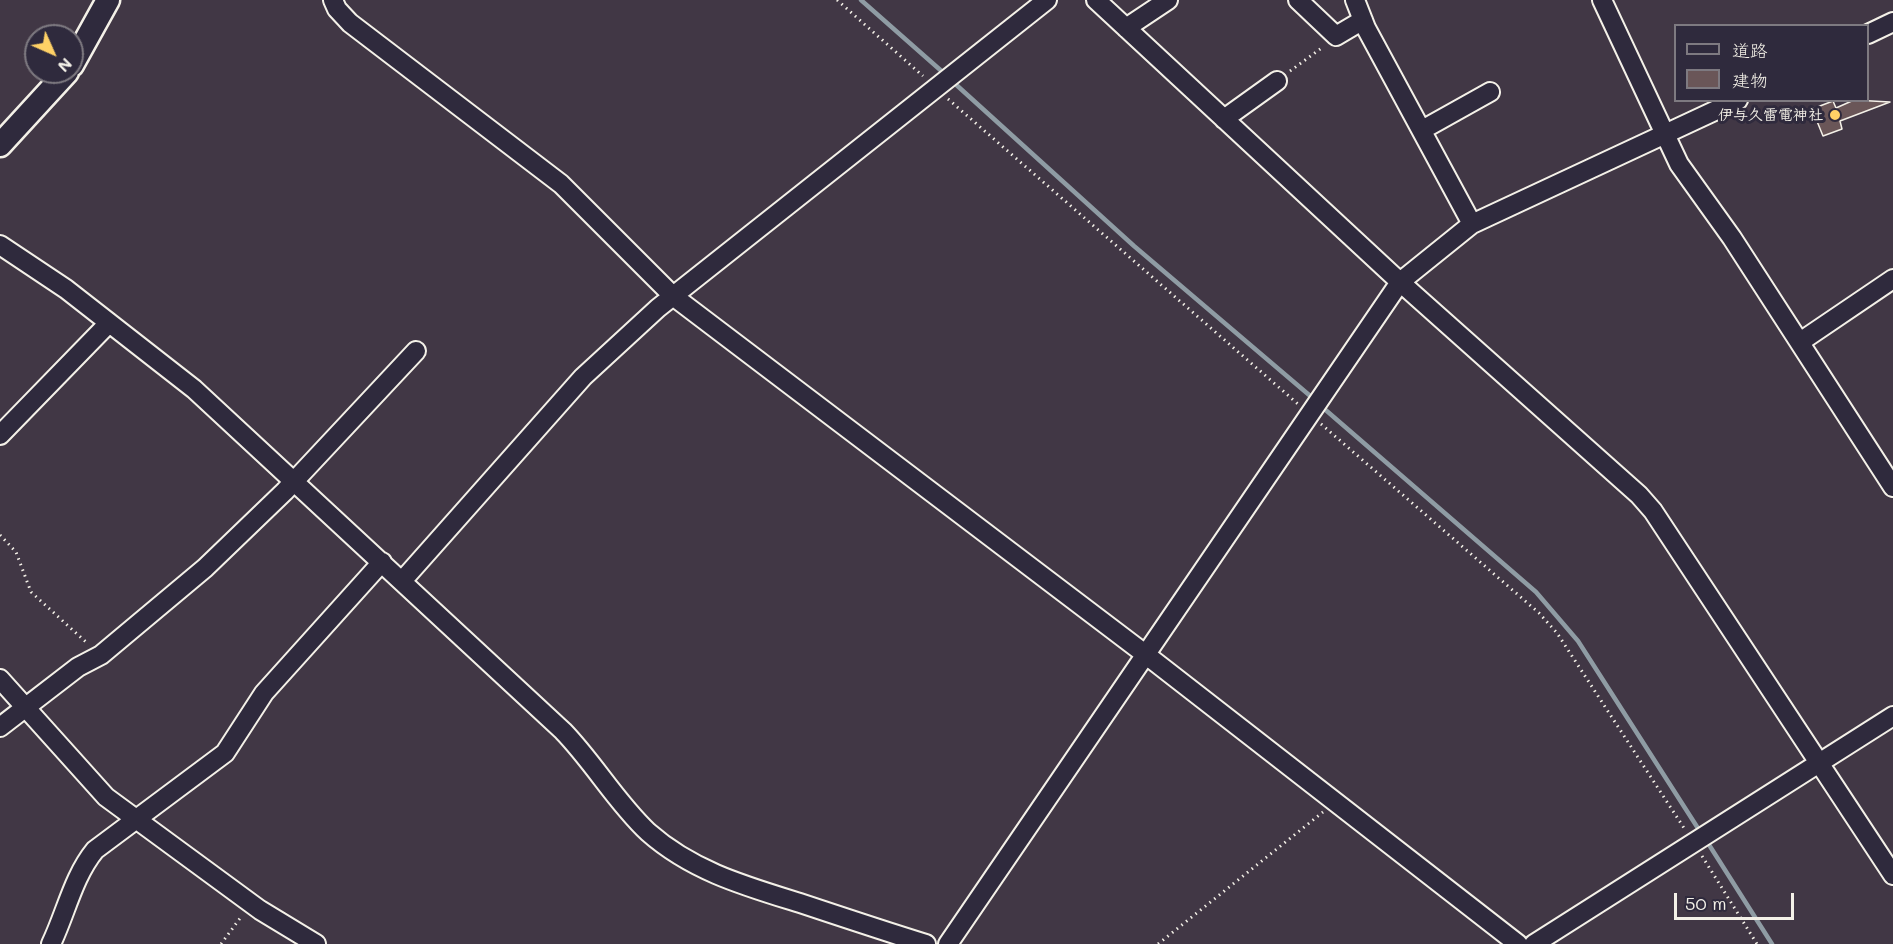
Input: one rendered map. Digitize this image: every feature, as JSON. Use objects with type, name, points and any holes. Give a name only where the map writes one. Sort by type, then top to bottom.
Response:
[{"type":"main road","points":[[84,43],[108,0]]},
{"type":"main road","points":[[0,145],[56,84]]},
{"type":"street","points":[[333,0],[337,9],[350,23],[561,184],[673,296],[1144,654],[1518,944]]},
{"type":"street","points":[[402,581],[583,377],[673,296],[1047,0]]},
{"type":"street","points":[[1096,0],[1400,282],[1639,495],[1653,511],[1817,764],[1893,875]]},
{"type":"street","points":[[1126,28],[1168,0]]},
{"type":"street","points":[[1298,0],[1336,36],[1363,20]]},
{"type":"street","points":[[1355,0],[1363,20],[1472,224]]},
{"type":"street","points":[[1602,0],[1665,136],[1685,172],[1732,238],[1893,487]]},
{"type":"street","points":[[1869,33],[1893,21]]},
{"type":"street","points":[[1224,119],[1277,81]]},
{"type":"street","points":[[1422,130],[1490,92]]},
{"type":"street","points":[[948,944],[1400,282],[1472,224],[1734,102]]},
{"type":"street","points":[[0,245],[66,289],[194,389],[563,731],[582,751],[635,819],[681,857],[732,881],[923,944]]},
{"type":"street","points":[[1800,342],[1893,279]]},
{"type":"street","points":[[0,435],[108,324]]},
{"type":"street","points":[[0,727],[24,706],[78,667],[101,655],[205,568],[293,482],[416,351]]},
{"type":"street","points":[[51,944],[87,860],[109,837],[225,753],[264,693],[382,562]]},
{"type":"street","points":[[0,679],[106,797],[251,903],[316,944]]},
{"type":"street","points":[[1534,944],[1893,716]]},
{"type":"path","points":[[837,0],[946,81],[1309,413],[1539,613],[1557,633],[1757,944]]},
{"type":"path","points":[[1277,81],[1336,36]]},
{"type":"path","points":[[0,535],[16,552],[31,592],[101,655]]},
{"type":"path","points":[[1158,944],[1327,809],[1333,800]]},
{"type":"path","points":[[221,944],[251,903]]},
{"type":"building","name":"伊与久雷電神社","points":[[1830,102],[1833,102],[1836,108],[1850,102],[1890,102],[1840,121],[1842,129],[1823,136],[1812,109]]},
{"type":"waterway","points":[[861,0],[946,75]]},
{"type":"waterway","points":[[952,81],[1134,246],[1315,400]]},
{"type":"waterway","points":[[1321,406],[1536,592],[1578,641],[1701,833]]},
{"type":"waterway","points":[[1706,840],[1772,944]]},
{"type":"place","name":"伊与久雷電神社","points":[[1835,115]]}]
